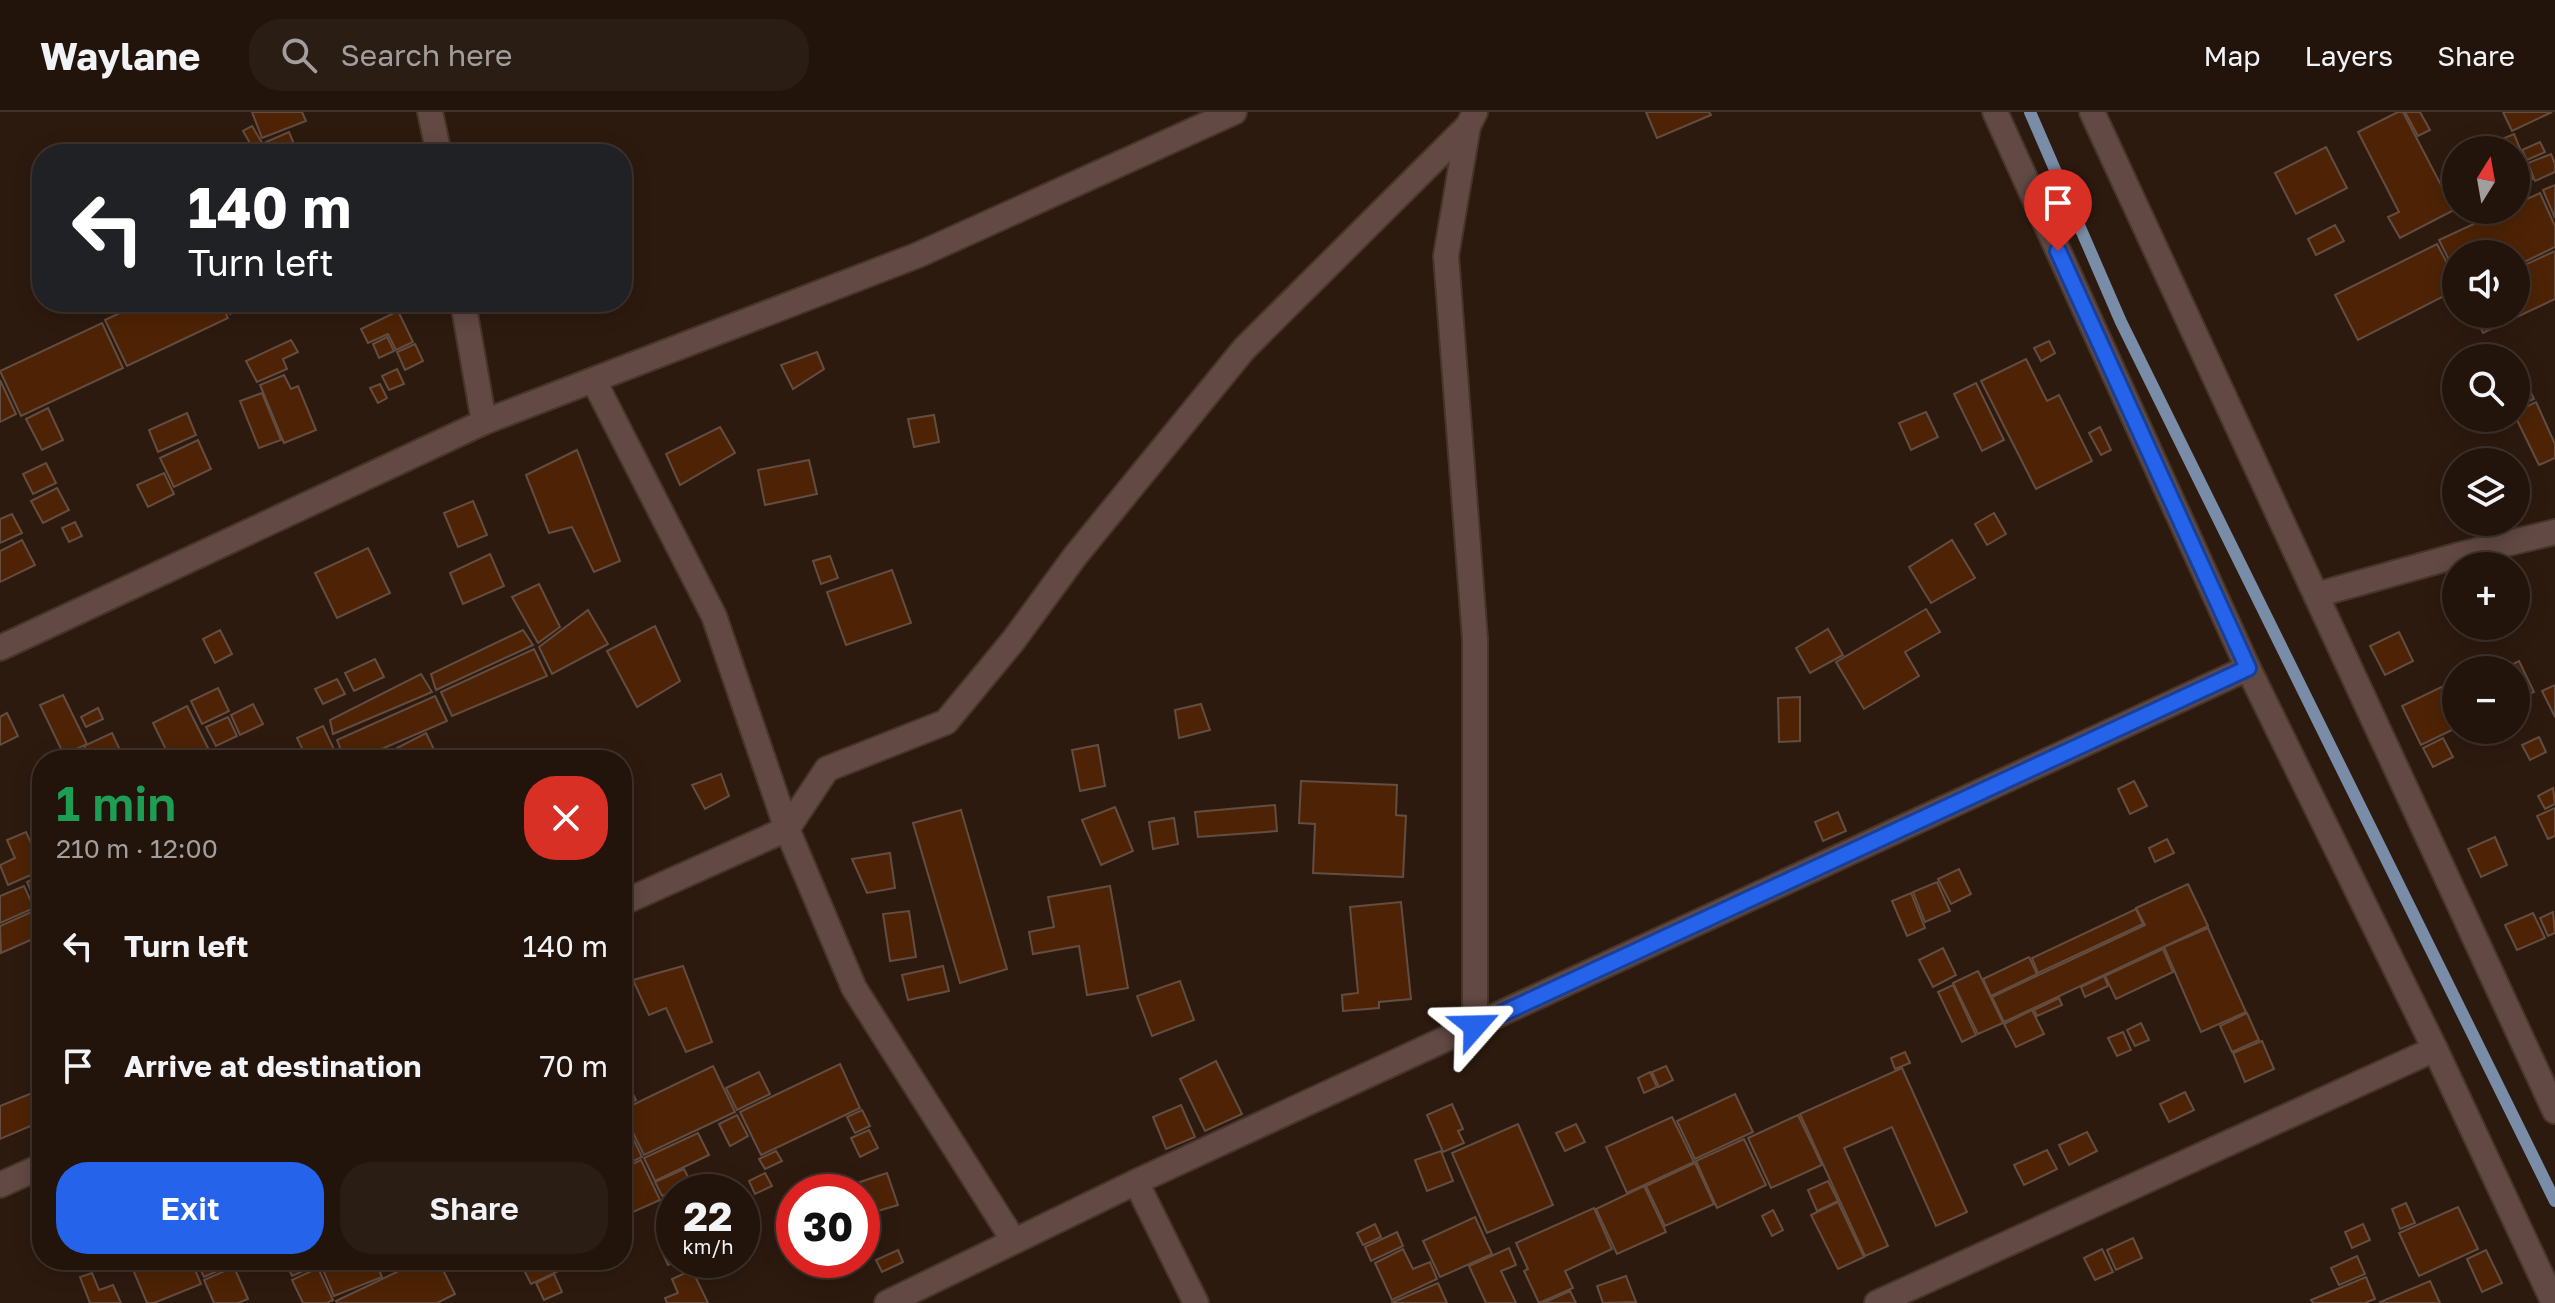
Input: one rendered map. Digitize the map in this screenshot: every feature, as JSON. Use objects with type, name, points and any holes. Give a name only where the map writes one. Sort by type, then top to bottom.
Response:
[{"type":"street","points":[[430,112],[437,144]]},
{"type":"street","points":[[0,648],[484,422],[918,255],[1234,112]]},
{"type":"street","points":[[1995,112],[2248,668],[2435,1049],[2554,1303]]},
{"type":"street","points":[[2092,112],[2555,1111]]},
{"type":"street","points":[[1471,119],[1446,256],[1475,639],[1475,1026]]},
{"type":"street","points":[[632,899],[787,829],[827,769],[946,722],[1013,641],[1076,555],[1244,349],[1471,119]]},
{"type":"street","points":[[465,312],[484,422]]},
{"type":"street","points":[[594,381],[714,616],[787,829],[854,988],[1014,1241]]},
{"type":"street","points":[[2316,595],[2555,532]]},
{"type":"street","points":[[887,1303],[1136,1182],[2248,668]]},
{"type":"street","points":[[1877,1303],[2435,1049]]},
{"type":"street","points":[[0,1185],[32,1171]]},
{"type":"street","points":[[1136,1182],[1196,1303]]},
{"type":"building","points":[[252,112],[302,112],[306,121],[262,138]]},
{"type":"building","points":[[1646,112],[1709,112],[1711,115],[1657,138]]},
{"type":"building","points":[[2403,112],[2442,187],[2442,216],[2400,238],[2388,217],[2399,212],[2358,132]]},
{"type":"building","points":[[2405,112],[2420,112],[2430,130],[2418,136]]},
{"type":"building","points":[[2503,112],[2552,112],[2512,131]]},
{"type":"building","points":[[252,126],[263,144],[251,144],[243,131]]},
{"type":"building","points":[[289,132],[294,144],[267,144]]},
{"type":"building","points":[[2540,142],[2545,152],[2530,159],[2530,146]]},
{"type":"building","points":[[2326,147],[2347,188],[2296,214],[2275,173]]},
{"type":"building","points":[[2551,154],[2555,172],[2535,181],[2530,162]]},
{"type":"building","points":[[2555,185],[2555,218],[2543,190]]},
{"type":"building","points":[[2540,193],[2555,226],[2555,247],[2530,259],[2530,240],[2442,240],[2442,246],[2439,240],[2474,224],[2530,224],[2530,198]]},
{"type":"building","points":[[2335,225],[2344,241],[2316,255],[2308,239]]},
{"type":"building","points":[[2437,244],[2442,253],[2442,297],[2358,340],[2335,295]]},
{"type":"building","points":[[2555,251],[2555,299],[2530,311],[2530,263]]},
{"type":"building","points":[[122,312],[225,312],[228,318],[127,366],[105,320]]},
{"type":"building","points":[[398,312],[413,342],[396,350],[388,334],[368,343],[361,329]]},
{"type":"building","points":[[102,323],[123,368],[21,416],[0,371]]},
{"type":"building","points":[[387,337],[394,351],[379,358],[373,344]]},
{"type":"building","points":[[291,340],[298,352],[283,359],[287,369],[257,382],[246,361]]},
{"type":"building","points":[[2049,341],[2055,353],[2041,361],[2034,348]]},
{"type":"building","points":[[415,344],[423,361],[405,370],[397,352]]},
{"type":"building","points":[[817,352],[824,369],[793,389],[781,365]]},
{"type":"building","points":[[2026,359],[2047,401],[2059,395],[2092,461],[2036,489],[1981,381]]},
{"type":"building","points":[[397,369],[404,384],[389,390],[382,376]]},
{"type":"building","points":[[284,375],[291,389],[298,386],[316,430],[284,443],[260,385]]},
{"type":"building","points":[[0,380],[16,414],[0,422]]},
{"type":"building","points":[[1976,383],[2004,440],[1982,451],[1954,394]]},
{"type":"building","points":[[380,384],[387,398],[378,403],[370,388]]},
{"type":"building","points":[[262,393],[281,440],[259,448],[240,401]]},
{"type":"building","points":[[2536,402],[2555,444],[2555,458],[2539,465],[2523,432],[2530,432],[2530,405]]},
{"type":"building","points":[[48,408],[63,440],[42,450],[26,419]]},
{"type":"building","points":[[1926,412],[1938,437],[1911,450],[1899,423]]},
{"type":"building","points":[[187,413],[196,435],[158,452],[149,430]]},
{"type":"building","points":[[934,415],[939,442],[914,447],[908,419]]},
{"type":"building","points":[[720,427],[735,453],[680,485],[666,454]]},
{"type":"building","points":[[2100,427],[2111,450],[2101,455],[2089,433]]},
{"type":"building","points":[[198,440],[211,469],[174,487],[160,458]]},
{"type":"building","points":[[577,450],[620,561],[594,572],[572,527],[549,533],[526,475]]},
{"type":"building","points":[[809,460],[817,494],[765,505],[758,470]]},
{"type":"building","points":[[46,463],[56,483],[33,494],[23,474]]},
{"type":"building","points":[[164,473],[174,494],[148,507],[137,485]]},
{"type":"building","points":[[57,488],[69,510],[43,523],[31,501]]},
{"type":"building","points":[[473,501],[487,535],[458,547],[444,513]]},
{"type":"building","points":[[1994,513],[2006,534],[1987,545],[1975,524]]},
{"type":"building","points":[[12,514],[22,533],[0,543],[0,519]]},
{"type":"building","points":[[75,522],[82,536],[69,542],[62,528]]},
{"type":"building","points":[[22,540],[35,565],[0,582],[0,551]]},
{"type":"building","points":[[1952,540],[1975,578],[1931,603],[1909,567]]},
{"type":"building","points":[[368,548],[390,593],[337,618],[315,573]]},
{"type":"building","points":[[490,554],[504,586],[463,604],[450,573]]},
{"type":"building","points":[[830,556],[838,578],[821,584],[813,561]]},
{"type":"building","points":[[892,570],[911,623],[846,645],[827,592]]},
{"type":"building","points":[[539,584],[560,627],[538,643],[512,597]]},
{"type":"building","points":[[1926,609],[1940,632],[1905,652],[1919,676],[1864,709],[1836,662]]},
{"type":"building","points":[[588,610],[608,644],[552,674],[539,647]]},
{"type":"building","points":[[655,626],[680,681],[637,707],[607,651]]},
{"type":"building","points":[[1828,629],[1843,655],[1810,673],[1796,648]]},
{"type":"building","points":[[220,630],[232,654],[215,663],[203,639]]},
{"type":"building","points":[[523,630],[533,645],[436,690],[431,674]]},
{"type":"building","points":[[2399,632],[2413,661],[2385,675],[2370,646]]},
{"type":"building","points":[[534,649],[547,676],[452,716],[441,692]]},
{"type":"building","points":[[375,659],[384,677],[354,691],[345,673]]},
{"type":"building","points":[[421,674],[432,692],[333,734],[330,720]]},
{"type":"building","points":[[337,679],[345,694],[323,704],[315,689]]},
{"type":"building","points":[[2555,685],[2555,717],[2542,691]]},
{"type":"building","points":[[2442,687],[2442,735],[2421,745],[2402,706]]},
{"type":"building","points":[[218,688],[229,711],[202,724],[191,701]]},
{"type":"building","points":[[63,695],[87,744],[74,750],[62,750],[40,705]]},
{"type":"building","points":[[435,696],[447,721],[379,750],[341,750],[337,740]]},
{"type":"building","points":[[1800,697],[1800,741],[1779,742],[1778,698]]},
{"type":"building","points":[[253,704],[263,724],[240,735],[231,715]]},
{"type":"building","points":[[1201,704],[1210,730],[1179,738],[1175,710]]},
{"type":"building","points":[[187,706],[209,750],[166,750],[153,723]]},
{"type":"building","points":[[98,708],[103,719],[86,727],[81,717]]},
{"type":"building","points":[[7,713],[18,736],[0,745],[0,717]]},
{"type":"building","points":[[228,717],[237,736],[216,746],[206,727]]},
{"type":"building","points":[[323,726],[334,750],[303,750],[297,738]]},
{"type":"building","points":[[112,733],[120,750],[86,750],[84,746]]},
{"type":"building","points":[[426,733],[434,750],[398,750]]},
{"type":"building","points":[[2539,737],[2546,752],[2530,760],[2522,745],[2530,744]]},
{"type":"building","points":[[2442,738],[2442,744],[2446,744],[2453,757],[2433,767],[2423,748]]},
{"type":"building","points":[[1098,745],[1105,786],[1080,791],[1072,750]]},
{"type":"building","points":[[721,774],[729,796],[705,809],[692,785]]},
{"type":"building","points":[[1301,781],[1397,785],[1396,815],[1406,816],[1403,877],[1313,873],[1315,824],[1299,823]]},
{"type":"building","points":[[2134,781],[2147,806],[2130,814],[2118,789]]},
{"type":"building","points":[[2553,788],[2555,804],[2545,809],[2538,796]]},
{"type":"building","points":[[1275,805],[1277,831],[1198,837],[1195,812]]},
{"type":"building","points":[[1115,807],[1133,851],[1101,865],[1082,820]]},
{"type":"building","points":[[2555,808],[2555,836],[2548,839],[2537,816]]},
{"type":"building","points":[[961,810],[1007,969],[960,983],[913,823]]},
{"type":"building","points":[[1838,812],[1846,831],[1823,841],[1815,822]]},
{"type":"building","points":[[1174,818],[1178,844],[1153,849],[1149,822]]},
{"type":"building","points":[[26,832],[32,845],[32,874],[8,885],[0,865],[15,858],[7,840]]},
{"type":"building","points":[[2495,837],[2507,865],[2481,877],[2468,849]]},
{"type":"building","points":[[2167,839],[2174,853],[2155,862],[2149,848]]},
{"type":"building","points":[[890,853],[895,888],[867,893],[852,859]]},
{"type":"building","points":[[1959,869],[1971,894],[1951,904],[1938,879]]},
{"type":"building","points":[[1937,882],[1950,911],[1925,922],[1913,892]]},
{"type":"building","points":[[2188,884],[2208,926],[2004,1022],[1992,997],[2145,925],[2136,908]]},
{"type":"building","points":[[24,886],[32,909],[0,923],[0,896]]},
{"type":"building","points":[[1110,886],[1128,988],[1087,995],[1079,946],[1033,954],[1029,932],[1054,927],[1048,897]]},
{"type":"building","points":[[1911,893],[1925,928],[1907,936],[1892,901]]},
{"type":"building","points":[[1401,902],[1411,999],[1379,1002],[1379,1008],[1343,1011],[1342,995],[1358,993],[1350,907]]},
{"type":"building","points":[[2136,909],[2143,924],[2038,973],[2032,958]]},
{"type":"building","points":[[909,911],[916,957],[890,961],[883,914]]},
{"type":"building","points":[[32,912],[32,939],[1,953],[0,926]]},
{"type":"building","points":[[2553,912],[2555,933],[2548,936],[2540,918]]},
{"type":"building","points":[[2533,913],[2545,938],[2517,950],[2505,925]]},
{"type":"building","points":[[2208,928],[2246,1012],[2201,1032],[2164,947]]},
{"type":"building","points":[[1943,948],[1956,975],[1933,987],[1919,960]]},
{"type":"building","points":[[2163,949],[2173,972],[2116,999],[2105,976]]},
{"type":"building","points":[[2029,957],[2037,974],[1991,996],[1983,979]]},
{"type":"building","points":[[683,966],[712,1042],[686,1052],[666,1008],[649,1015],[633,980]]},
{"type":"building","points":[[943,966],[949,991],[908,1000],[902,975]]},
{"type":"building","points":[[1978,971],[2003,1023],[1978,1034],[1953,983]]},
{"type":"building","points":[[2104,976],[2108,986],[2085,997],[2081,987]]},
{"type":"building","points":[[1180,981],[1194,1020],[1152,1036],[1137,996]]},
{"type":"building","points":[[1953,985],[1976,1035],[1962,1042],[1938,992]]},
{"type":"building","points":[[2059,998],[2062,1005],[2037,1016],[2034,1010]]},
{"type":"building","points":[[2032,1010],[2044,1034],[2016,1047],[2004,1024]]},
{"type":"building","points":[[2247,1013],[2259,1040],[2232,1052],[2220,1026]]},
{"type":"building","points":[[2141,1023],[2149,1040],[2135,1046],[2127,1030]]},
{"type":"building","points":[[2123,1032],[2131,1050],[2117,1056],[2108,1038]]},
{"type":"building","points":[[2262,1041],[2274,1069],[2245,1082],[2233,1053]]},
{"type":"building","points":[[1905,1052],[1910,1063],[1895,1069],[1891,1058]]},
{"type":"building","points":[[1216,1061],[1242,1114],[1205,1131],[1180,1079]]},
{"type":"building","points":[[840,1064],[860,1108],[761,1155],[740,1112]]},
{"type":"building","points":[[713,1066],[735,1112],[644,1155],[632,1130],[632,1105]]},
{"type":"building","points":[[1666,1066],[1673,1080],[1659,1087],[1652,1072]]},
{"type":"building","points":[[1902,1068],[1967,1212],[1936,1226],[1892,1127],[1844,1148],[1888,1246],[1865,1256],[1800,1114]]},
{"type":"building","points":[[759,1072],[770,1094],[737,1110],[726,1088]]},
{"type":"building","points":[[1650,1072],[1657,1087],[1644,1093],[1638,1078]]},
{"type":"building","points":[[2185,1092],[2194,1110],[2169,1122],[2160,1104]]},
{"type":"building","points":[[32,1093],[32,1125],[0,1139],[0,1106]]},
{"type":"building","points":[[1735,1094],[1753,1132],[1695,1159],[1677,1121]]},
{"type":"building","points":[[1452,1104],[1463,1129],[1458,1131],[1464,1143],[1443,1152],[1427,1115]]},
{"type":"building","points":[[1181,1105],[1195,1137],[1166,1149],[1153,1117]]},
{"type":"building","points":[[862,1110],[870,1126],[855,1133],[847,1117]]},
{"type":"building","points":[[737,1115],[748,1136],[730,1146],[719,1124]]},
{"type":"building","points":[[1798,1115],[1822,1165],[1771,1188],[1748,1138]]},
{"type":"building","points":[[1672,1117],[1694,1162],[1627,1193],[1606,1147]]},
{"type":"building","points":[[1518,1124],[1553,1205],[1487,1233],[1452,1153]]},
{"type":"building","points":[[1576,1124],[1585,1142],[1565,1151],[1556,1133]]},
{"type":"building","points":[[869,1130],[878,1148],[860,1157],[851,1138]]},
{"type":"building","points":[[2087,1132],[2097,1151],[2069,1165],[2059,1145]]},
{"type":"building","points":[[698,1133],[709,1155],[670,1174],[656,1174],[655,1181],[644,1158]]},
{"type":"building","points":[[632,1136],[642,1157],[632,1162]]},
{"type":"building","points":[[1744,1139],[1766,1185],[1717,1208],[1696,1161]]},
{"type":"building","points":[[2047,1150],[2057,1169],[2024,1185],[2014,1165]]},
{"type":"building","points":[[776,1151],[782,1161],[765,1169],[759,1159]]},
{"type":"building","points":[[1441,1151],[1453,1181],[1427,1191],[1415,1160]]},
{"type":"building","points":[[641,1160],[656,1192],[656,1202],[632,1210],[632,1164]]},
{"type":"building","points":[[1695,1163],[1714,1204],[1665,1226],[1646,1186]]},
{"type":"building","points":[[765,1173],[772,1186],[760,1192],[760,1176]]},
{"type":"building","points":[[887,1173],[898,1205],[880,1210],[880,1175]]},
{"type":"building","points":[[1828,1181],[1838,1201],[1817,1211],[1808,1190]]},
{"type":"building","points":[[1644,1186],[1666,1232],[1617,1254],[1596,1209]]},
{"type":"building","points":[[1838,1202],[1864,1257],[1838,1269],[1811,1215]]},
{"type":"building","points":[[2406,1203],[2415,1223],[2400,1229],[2392,1209]]},
{"type":"building","points":[[2458,1207],[2478,1249],[2419,1276],[2399,1233]]},
{"type":"building","points":[[1594,1208],[1612,1249],[1565,1271],[1573,1288],[1539,1303],[1524,1271],[1528,1269],[1516,1243]]},
{"type":"building","points":[[1773,1210],[1783,1230],[1772,1236],[1762,1216]]},
{"type":"building","points":[[1475,1217],[1492,1254],[1440,1277],[1423,1241]]},
{"type":"building","points":[[1375,1224],[1381,1237],[1363,1245],[1357,1233]]},
{"type":"building","points":[[2363,1224],[2370,1240],[2352,1248],[2345,1232]]},
{"type":"building","points":[[1397,1232],[1403,1246],[1371,1261],[1365,1247]]},
{"type":"building","points":[[2133,1238],[2142,1258],[2116,1270],[2107,1250]]},
{"type":"building","points":[[1509,1248],[1516,1265],[1501,1271],[1516,1303],[1486,1303],[1469,1266]]},
{"type":"building","points":[[1403,1249],[1413,1269],[1430,1262],[1437,1279],[1392,1300],[1375,1263]]},
{"type":"building","points":[[2102,1249],[2113,1272],[2095,1280],[2084,1258]]},
{"type":"building","points":[[898,1250],[903,1262],[882,1272],[880,1258]]},
{"type":"building","points":[[2486,1250],[2502,1283],[2482,1292],[2467,1259]]},
{"type":"building","points":[[2357,1256],[2365,1274],[2339,1285],[2331,1268]]},
{"type":"building","points":[[133,1270],[195,1270],[201,1284],[147,1303]]},
{"type":"building","points":[[201,1270],[220,1270],[204,1277]]},
{"type":"building","points":[[227,1270],[235,1270],[248,1299],[238,1303],[214,1303],[204,1280]]},
{"type":"building","points":[[289,1270],[306,1270],[292,1276]]},
{"type":"building","points":[[319,1270],[333,1300],[303,1303],[292,1280]]},
{"type":"building","points":[[323,1270],[379,1270],[382,1277],[334,1296]]},
{"type":"building","points":[[401,1270],[443,1270],[455,1294],[437,1303],[336,1301]]},
{"type":"building","points":[[524,1270],[561,1270],[531,1284]]},
{"type":"building","points":[[92,1273],[99,1290],[113,1285],[121,1303],[90,1303],[80,1277]]},
{"type":"building","points":[[554,1274],[562,1292],[544,1300],[536,1283]]},
{"type":"building","points":[[1626,1276],[1636,1302],[1603,1303],[1597,1286]]},
{"type":"building","points":[[2366,1277],[2375,1299],[2365,1303],[2313,1303],[2311,1300]]},
{"type":"building","points":[[696,1278],[708,1303],[667,1303],[665,1298],[678,1293],[672,1279]]},
{"type":"building","points":[[2430,1281],[2440,1303],[2380,1302]]},
{"type":"building","points":[[1438,1283],[1447,1303],[1391,1303]]},
{"type":"building","points":[[1570,1291],[1576,1303],[1543,1303]]},
{"type":"waterway","points":[[2030,112],[2121,322],[2555,1201]]},
{"type":"route","points":[[1475,1026],[2248,668],[2058,251]]}]
